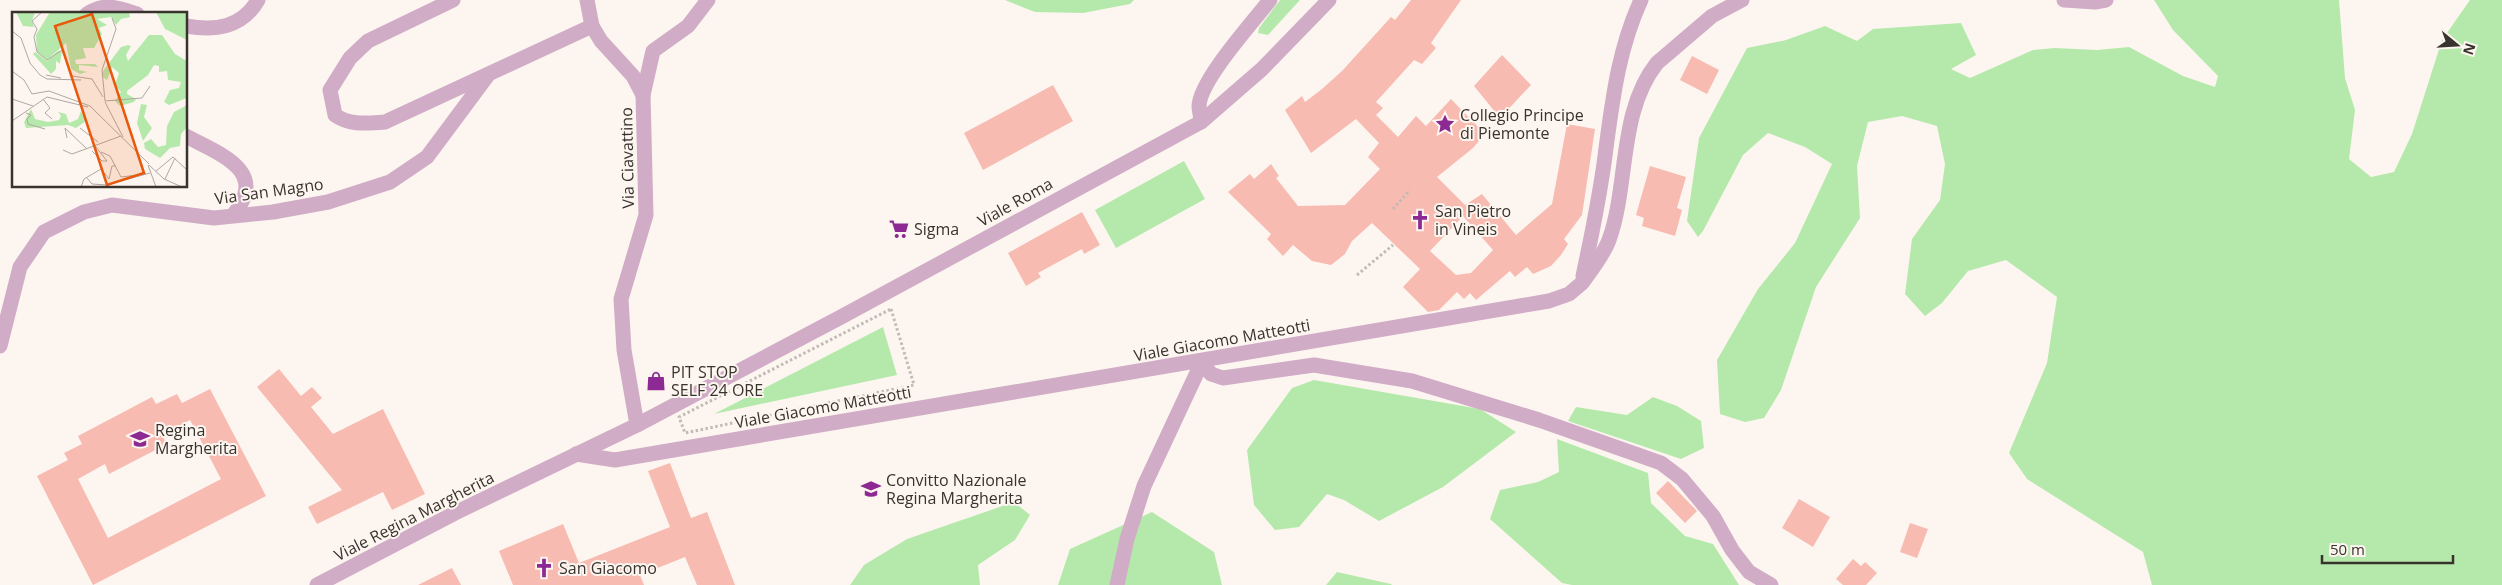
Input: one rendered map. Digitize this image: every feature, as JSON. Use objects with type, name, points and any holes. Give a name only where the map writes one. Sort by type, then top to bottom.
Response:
[{"type":"street","points":[[188,26],[207,29],[230,26],[251,11],[258,0]]},
{"type":"street","name":"Via San Magno","points":[[453,0],[368,41],[350,58],[330,90],[336,114],[343,120],[359,123],[385,122],[488,76],[592,26]]},
{"type":"street","name":"Via Ciavattino","points":[[587,0],[592,26],[601,41],[633,76],[643,95]]},
{"type":"street","name":"Via Ciavattino","points":[[637,424],[624,350],[621,299],[646,215],[643,95],[653,51],[688,26],[708,0]]},
{"type":"street","points":[[1201,122],[1199,105],[1221,62],[1270,0]]},
{"type":"street","name":"Viale Roma","points":[[576,454],[841,317],[1201,122],[1262,69],[1329,0]]},
{"type":"street","points":[[1582,283],[1606,149],[1611,98],[1620,57],[1631,21],[1641,0]]},
{"type":"street","points":[[1582,283],[1603,254],[1609,240],[1618,205],[1624,157],[1633,117],[1650,72],[1657,63],[1712,16],[1742,0]]},
{"type":"street","points":[[2064,0],[2095,2],[2106,0]]},
{"type":"street","points":[[90,12],[98,7],[116,7],[131,12]]},
{"type":"street","name":"Via San Magno","points":[[0,346],[20,267],[44,232],[84,212],[112,205],[214,218],[234,214],[273,212],[328,202],[390,182],[427,157],[488,76]]},
{"type":"street","points":[[188,137],[237,164],[246,182],[244,202],[234,214]]},
{"type":"street","name":"Viale Giacomo Matteotti","points":[[576,454],[615,460],[1202,362],[1549,301],[1569,294],[1582,283]]},
{"type":"street","points":[[1117,585],[1127,539],[1144,486],[1202,362],[1211,374],[1223,378],[1314,365],[1412,381],[1539,420],[1661,463],[1682,479],[1713,516],[1732,550],[1749,572],[1771,585]]},
{"type":"street","name":"Viale Regina Margherita","points":[[317,585],[455,513],[576,454]]},
{"type":"path","points":[[1393,209],[1410,190]]},
{"type":"path","points":[[1356,275],[1393,244]]},
{"type":"path","points":[[891,309],[914,385],[685,433],[679,417],[891,309]]},
{"type":"green space","points":[[1005,0],[1134,0],[1130,4],[1083,13],[1035,12]]},
{"type":"green space","points":[[1280,0],[1300,0],[1268,35],[1258,33],[1259,28]]},
{"type":"green space","points":[[2154,0],[2339,0],[2345,78],[2355,110],[2349,159],[2371,177],[2394,172],[2412,134],[2442,40],[2470,0],[2502,0],[2502,585],[2152,585],[2143,552],[2027,479],[2009,453],[2047,363],[2057,297],[2006,260],[1968,271],[1942,303],[1925,316],[1905,294],[1912,239],[1940,200],[1945,164],[1937,126],[1902,116],[1868,122],[1857,166],[1860,218],[1816,287],[1781,390],[1764,418],[1745,422],[1720,414],[1717,360],[1758,289],[1795,243],[1832,164],[1805,147],[1768,133],[1743,155],[1698,237],[1687,221],[1699,138],[1747,48],[1786,40],[1825,26],[1857,41],[1873,29],[1961,23],[1976,55],[1951,69],[1970,78],[2033,50],[2055,48],[2097,50],[2129,47],[2183,76],[2215,87],[2218,76],[2173,30]]},
{"type":"green space","points":[[1184,161],[1205,199],[1116,248],[1095,210]]},
{"type":"green space","points":[[883,327],[897,375],[714,414]]},
{"type":"green space","points":[[1314,380],[1480,409],[1516,432],[1443,487],[1379,521],[1344,500],[1327,494],[1299,527],[1275,530],[1254,505],[1247,450],[1292,388]]},
{"type":"green space","points":[[1653,397],[1677,406],[1701,421],[1704,448],[1681,459],[1568,421],[1576,407],[1627,415]]},
{"type":"green space","points":[[1557,439],[1648,473],[1651,503],[1685,536],[1713,544],[1739,585],[1572,585],[1562,583],[1490,519],[1500,490],[1538,482],[1559,472]]},
{"type":"green space","points":[[1014,502],[1030,515],[1015,540],[978,565],[980,585],[850,585],[864,565],[907,539]]},
{"type":"green space","points":[[1152,512],[1214,552],[1222,585],[1058,585],[1070,549]]},
{"type":"green space","points":[[1337,572],[1391,584],[1392,585],[1326,585]]},
{"type":"building","points":[[1411,0],[1461,0],[1431,43],[1436,48],[1422,64],[1414,60],[1376,102],[1383,108],[1376,115],[1398,137],[1416,116],[1426,126],[1451,99],[1485,134],[1473,148],[1437,177],[1465,205],[1482,194],[1516,235],[1552,204],[1567,124],[1595,129],[1582,215],[1564,239],[1568,244],[1551,266],[1533,274],[1527,267],[1515,277],[1510,271],[1476,300],[1470,293],[1464,299],[1457,292],[1439,310],[1428,312],[1403,287],[1420,269],[1372,223],[1352,241],[1345,254],[1331,265],[1312,261],[1293,245],[1283,256],[1267,239],[1271,234],[1228,192],[1250,174],[1254,179],[1271,164],[1279,176],[1276,178],[1298,206],[1345,205],[1380,169],[1368,157],[1379,143],[1356,119],[1311,153],[1285,110],[1302,96],[1305,102],[1322,89],[1342,71],[1391,17],[1395,20]],"holes":[[[1463,216],[1493,250],[1471,273],[1456,275],[1430,251]]]},
{"type":"building","points":[[1502,55],[1531,85],[1500,118],[1474,86]]},
{"type":"building","points":[[1692,56],[1719,70],[1707,94],[1680,80]]},
{"type":"building","points":[[1053,85],[1073,121],[983,170],[964,133]]},
{"type":"building","points":[[1650,166],[1686,177],[1677,208],[1682,210],[1675,236],[1642,226],[1644,218],[1636,215]]},
{"type":"building","points":[[1082,212],[1100,245],[1084,254],[1082,249],[1038,273],[1041,277],[1026,286],[1008,253]]},
{"type":"building","points":[[279,369],[301,396],[312,387],[322,398],[311,407],[333,434],[383,409],[425,494],[392,510],[383,492],[317,524],[308,507],[342,490],[257,387]]},
{"type":"building","points":[[210,389],[266,496],[93,585],[37,476],[68,460],[64,453],[82,444],[78,436],[152,397],[156,404],[177,394],[182,403]],"holes":[[[190,420],[221,479],[108,538],[78,479],[105,464],[109,474],[167,444],[162,435]]]},
{"type":"building","points":[[670,463],[691,518],[707,512],[735,585],[697,585],[685,557],[640,575],[644,585],[513,585],[499,551],[563,524],[579,563],[670,527],[648,471]]},
{"type":"building","points":[[1668,481],[1697,511],[1685,523],[1656,493]]},
{"type":"building","points":[[1799,499],[1830,517],[1813,547],[1782,528]]},
{"type":"building","points":[[1910,523],[1928,529],[1917,558],[1900,552]]},
{"type":"building","points":[[1853,559],[1861,566],[1865,562],[1877,573],[1866,585],[1843,585],[1836,579]]},
{"type":"building","points":[[452,568],[461,585],[418,585]]},
{"type":"place","name":"Collegio Principe di Piemonte","points":[[1445,124]]},
{"type":"place","name":"San Pietro in Vineis","points":[[1420,220]]},
{"type":"place","name":"Sigma","points":[[899,229]]},
{"type":"place","name":"PIT STOP SELF 24 ORE","points":[[656,381]]},
{"type":"place","name":"Regina Margherita","points":[[140,439]]},
{"type":"place","name":"Convitto Nazionale Regina Margherita","points":[[871,489]]},
{"type":"place","name":"San Giacomo","points":[[544,568]]}]
